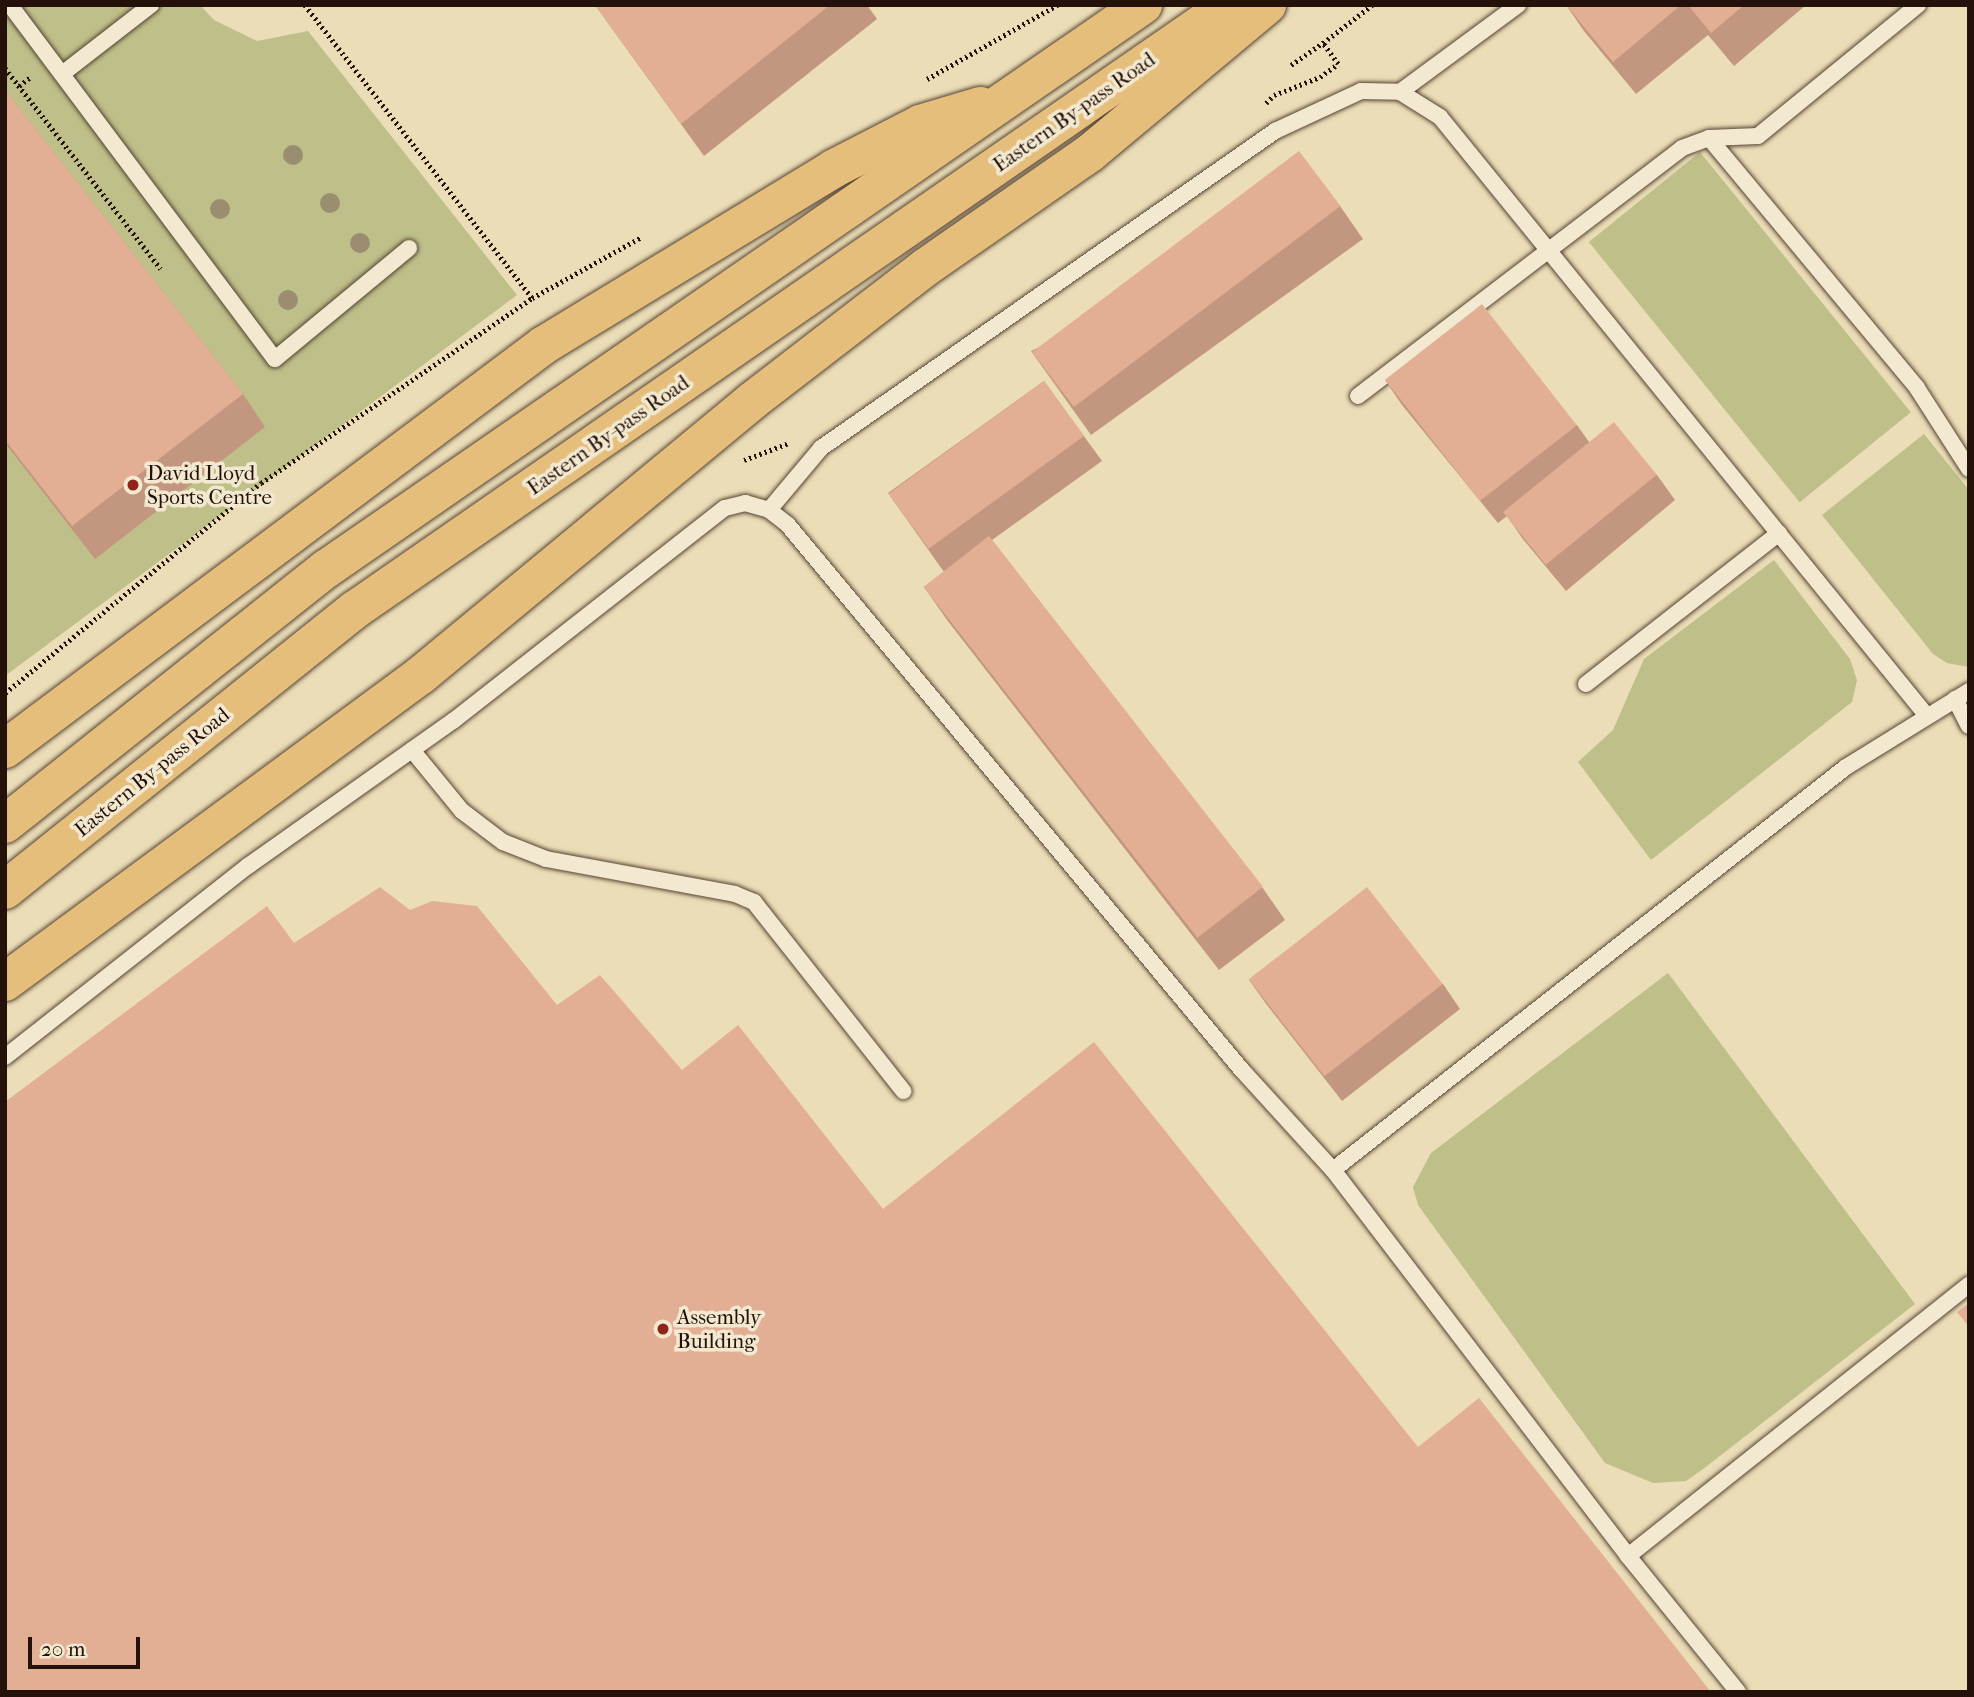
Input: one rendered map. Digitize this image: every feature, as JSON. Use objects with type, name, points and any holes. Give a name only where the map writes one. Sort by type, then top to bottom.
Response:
[{"type":"highway","points":[[5,824],[326,569],[1143,5]]},
{"type":"highway","name":"Eastern By-pass Road","points":[[5,890],[356,609],[1229,5]]},
{"type":"highway","points":[[5,982],[421,675],[752,401],[926,267],[1090,153],[1267,5]]},
{"type":"highway","points":[[5,749],[544,345],[833,169],[920,124],[1012,97]]},
{"type":"lane","points":[[10,5],[275,359],[409,248]]},
{"type":"lane","points":[[62,74],[151,5]]},
{"type":"lane","points":[[1400,92],[1518,5]]},
{"type":"lane","points":[[1358,396],[1682,148],[1709,138],[1758,136],[1918,5]]},
{"type":"lane","points":[[769,509],[821,448],[1275,131],[1361,91],[1400,92],[1440,117],[1927,716]]},
{"type":"lane","points":[[1709,138],[1917,388],[1969,469]]},
{"type":"lane","points":[[5,1057],[248,866],[412,750],[725,508],[745,503],[769,509],[797,535],[1241,1069],[1333,1170],[1629,1556],[1738,1692]]},
{"type":"lane","points":[[1586,684],[1779,533]]},
{"type":"lane","points":[[1333,1170],[1846,767],[1962,695],[1969,726]]},
{"type":"lane","points":[[412,750],[462,811],[503,842],[547,859],[735,894],[754,902],[903,1091]]},
{"type":"lane","points":[[1629,1556],[1969,1286]]},
{"type":"path","points":[[305,5],[532,298]]},
{"type":"path","points":[[1291,65],[1323,43]]},
{"type":"path","points":[[5,68],[160,269]]},
{"type":"green space","name":"David Lloyd Sports Centre","points":[[5,5],[200,5],[214,20],[257,41],[308,31],[517,295],[5,676]]},
{"type":"green space","points":[[1700,152],[1911,412],[1800,502],[1589,242]]},
{"type":"green space","points":[[1924,434],[1969,490],[1969,667],[1947,663],[1933,654],[1822,515]]},
{"type":"green space","points":[[1774,560],[1850,659],[1857,680],[1852,702],[1651,860],[1578,762],[1613,730],[1644,659]]},
{"type":"green space","points":[[1668,973],[1915,1304],[1686,1481],[1653,1483],[1605,1463],[1418,1205],[1413,1187],[1431,1153]]},
{"type":"building","points":[[595,5],[830,5],[681,124]]},
{"type":"building","points":[[1566,5],[1681,5],[1613,62]]},
{"type":"building","points":[[1688,5],[1744,5],[1711,33]]},
{"type":"building","points":[[5,90],[243,394],[72,526],[5,440]]},
{"type":"building","points":[[1299,151],[1341,206],[1074,407],[1032,352]]},
{"type":"building","points":[[1482,304],[1577,425],[1480,501],[1385,380]]},
{"type":"building","points":[[1044,381],[1084,436],[929,549],[889,494]]},
{"type":"building","points":[[1614,422],[1657,475],[1546,565],[1503,512]]},
{"type":"building","points":[[989,536],[1263,887],[1198,938],[924,587]]},
{"type":"building","name":"Assembly Building","points":[[380,887],[410,910],[432,901],[477,906],[557,1005],[600,975],[682,1070],[738,1025],[883,1209],[1094,1042],[1418,1447],[1479,1398],[1711,1692],[5,1692],[5,1102],[267,906],[294,943]]},
{"type":"building","points":[[1367,887],[1443,984],[1325,1076],[1249,979]]},
{"type":"building","points":[[1969,1303],[1969,1327],[1957,1312]]},
{"type":"place","name":"David Lloyd Sports Centre","points":[[133,485]]},
{"type":"place","name":"Assembly Building","points":[[663,1329]]}]
